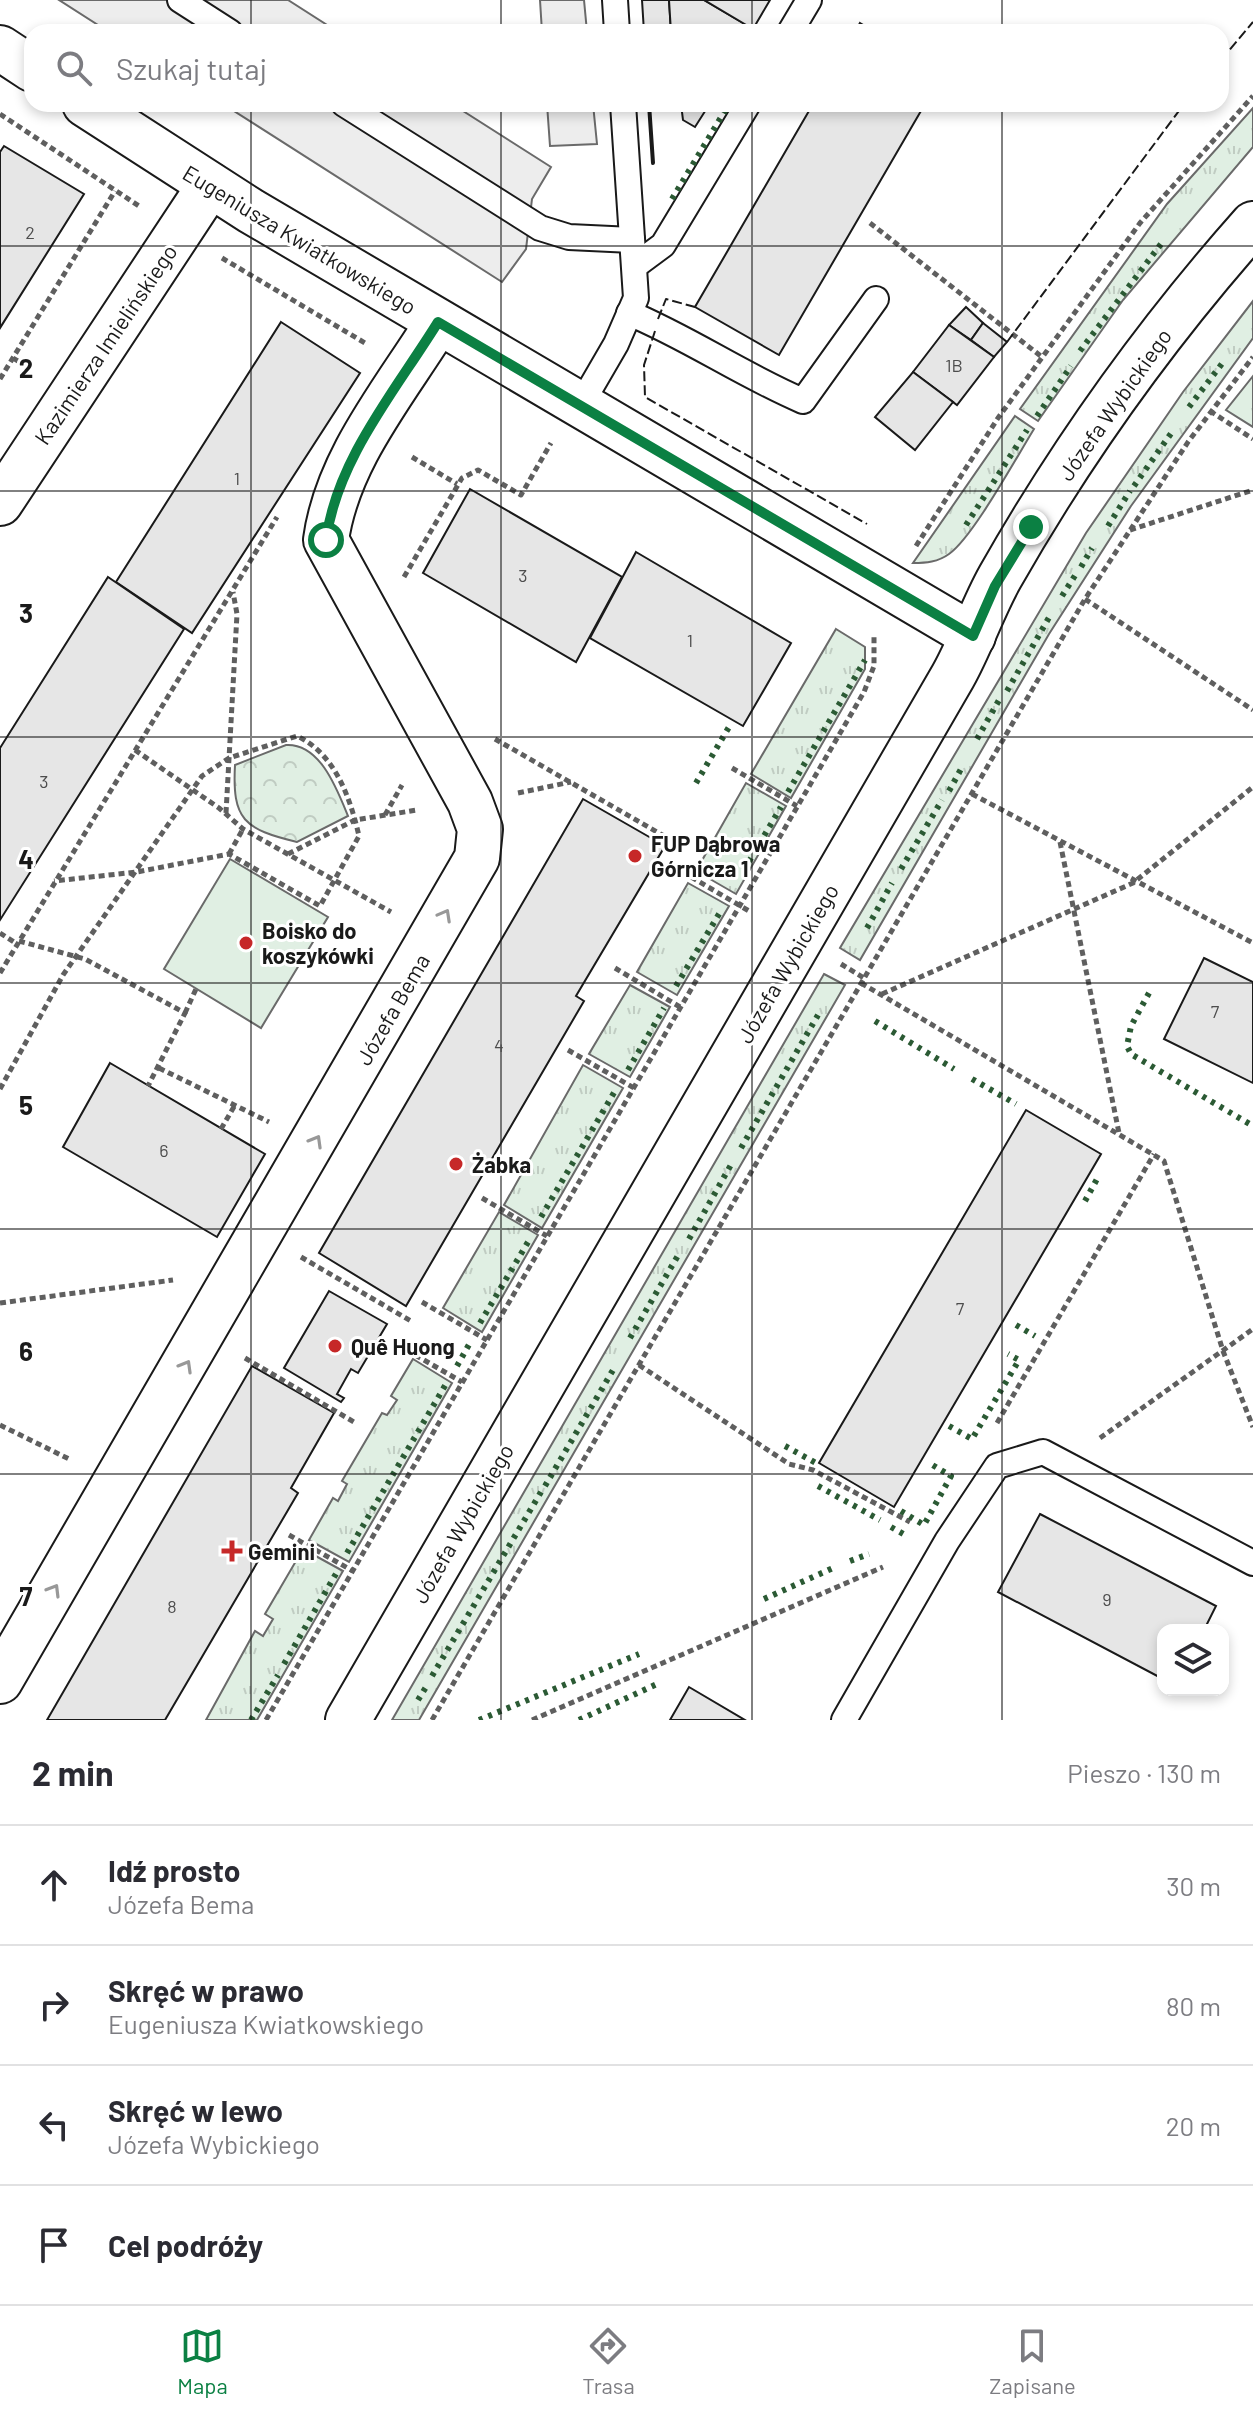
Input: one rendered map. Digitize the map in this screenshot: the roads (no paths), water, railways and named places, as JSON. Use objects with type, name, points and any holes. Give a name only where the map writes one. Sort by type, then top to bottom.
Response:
[{"type":"street","points":[[0,48],[24,64]]},
{"type":"street","name":"Eugeniusza Kwiatkowskiego","points":[[97,112],[210,185],[438,322],[973,636]]},
{"type":"street","name":"Kazimierza Imielińskiego","points":[[0,503],[210,185]]},
{"type":"street","name":"Józefa Wybickiego","points":[[348,1720],[932,714],[1000,577],[1082,448],[1189,299],[1253,224]]},
{"type":"street","name":"Józefa Bema","points":[[0,1681],[262,1234],[477,858],[480,829],[470,802],[326,540],[330,509],[343,475],[438,322]]},
{"type":"lane","points":[[180,0],[218,24]]},
{"type":"lane","points":[[615,0],[616,24]]},
{"type":"lane","points":[[795,24],[809,0]]},
{"type":"lane","points":[[357,112],[540,228],[569,237],[632,240]]},
{"type":"lane","points":[[577,404],[636,298],[624,112]]},
{"type":"lane","points":[[636,265],[663,245],[743,112]]},
{"type":"lane","points":[[629,313],[656,324],[751,379],[803,401],[876,299]]},
{"type":"lane","points":[[844,1720],[947,1541],[997,1466],[1043,1452],[1067,1461],[1253,1563]]},
{"type":"place","name":"FUP Dąbrowa Górnicza 1","points":[[635,856]]},
{"type":"place","name":"Boisko do koszykówki","points":[[246,943]]},
{"type":"place","name":"Żabka","points":[[456,1164]]},
{"type":"place","name":"Quê Huong","points":[[335,1346]]},
{"type":"place","name":"Gemini","points":[[232,1551]]}]
